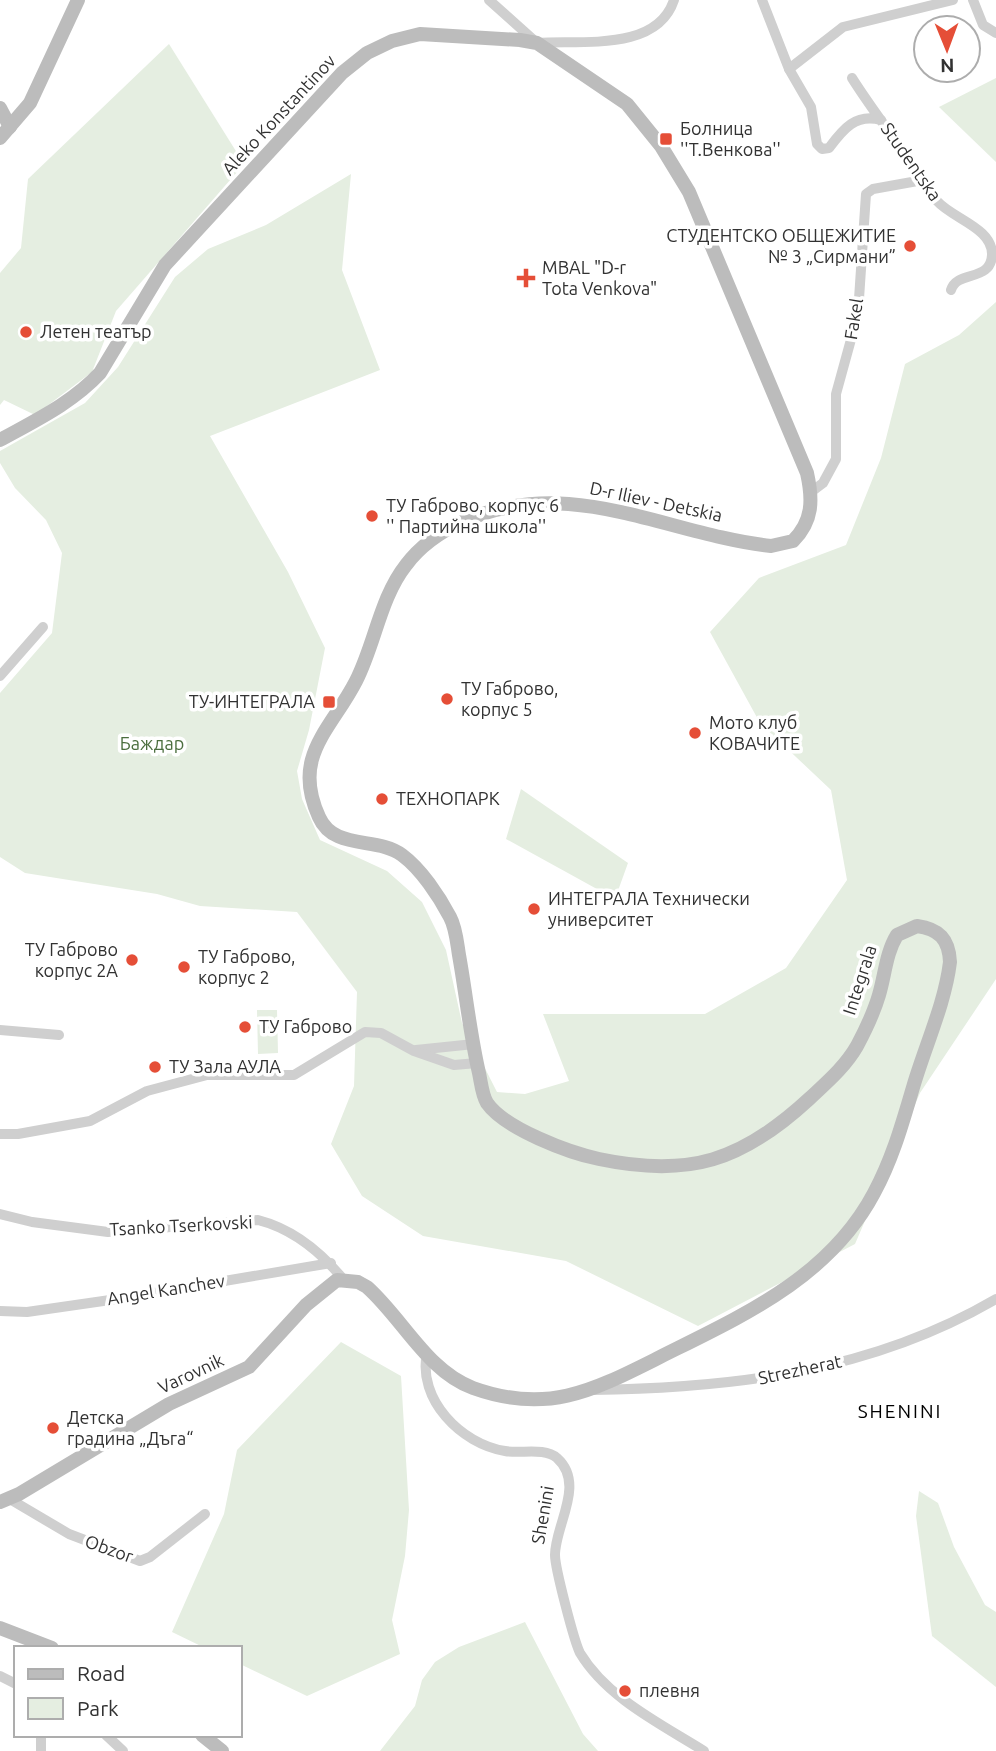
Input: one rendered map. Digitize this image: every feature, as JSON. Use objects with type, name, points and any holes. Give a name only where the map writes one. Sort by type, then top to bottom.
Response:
[{"type":"street","points":[[5,133],[30,103],[78,0]]},
{"type":"street","points":[[489,0],[537,43],[627,104],[678,170],[782,414],[811,492]]},
{"type":"street","name":"Aleko Konstantinov","points":[[0,440],[67,403],[100,373],[165,265],[342,73],[367,52],[392,41],[420,34],[537,43],[634,36],[660,23],[674,0]]},
{"type":"street","points":[[762,0],[789,69],[811,107],[817,144],[822,149],[829,148],[845,127],[863,118],[881,120]]},
{"type":"street","points":[[973,0],[983,25],[996,33]]},
{"type":"street","points":[[789,69],[843,27],[945,1]]},
{"type":"street","name":"Studentska","points":[[852,78],[938,202],[991,233],[992,256],[989,266],[980,274],[960,279],[951,290]]},
{"type":"street","points":[[0,108],[5,133]]},
{"type":"street","name":"Fakel","points":[[811,492],[828,476],[836,459],[836,394],[859,314],[866,194],[873,189],[923,180]]},
{"type":"street","name":"D-r Iliev - Detskia","points":[[477,1063],[453,922],[439,899],[400,853],[330,833],[318,817],[312,792],[310,771],[313,750],[363,667],[377,624],[405,565],[427,542],[443,531],[486,512],[522,503],[582,505],[762,545],[780,546],[793,541],[804,529],[811,492]]},
{"type":"street","points":[[0,676],[43,626]]},
{"type":"street","name":"Integrala","points":[[477,1063],[485,1100],[490,1106],[522,1128],[561,1148],[626,1164],[660,1168],[696,1166],[734,1151],[779,1126],[834,1075],[857,1046],[874,1007],[897,935],[917,926],[936,931],[946,939],[950,954],[947,978],[902,1126],[867,1207],[844,1238],[794,1284],[749,1312],[592,1391]]},
{"type":"street","points":[[0,1031],[59,1035]]},
{"type":"street","points":[[0,1134],[18,1134],[90,1121],[147,1091],[207,1075],[294,1075],[365,1032],[381,1033],[414,1051],[454,1065],[477,1063]]},
{"type":"street","points":[[414,1051],[474,1044]]},
{"type":"street","name":"Tsanko Tserkovski","points":[[0,1214],[32,1222],[108,1232],[258,1220],[302,1239],[331,1263],[343,1279]]},
{"type":"street","name":"Angel Kanchev","points":[[0,1311],[27,1312],[331,1263]]},
{"type":"street","points":[[343,1279],[358,1282],[376,1295],[449,1376],[495,1394],[543,1398],[592,1391]]},
{"type":"street","name":"Varovnik","points":[[4,1500],[169,1404],[249,1367],[306,1305],[329,1285],[343,1279]]},
{"type":"street","name":"Strezherat","points":[[592,1391],[733,1384],[810,1370],[913,1338],[996,1299]]},
{"type":"street","name":"Shenini","points":[[427,1353],[424,1366],[429,1385],[441,1412],[453,1424],[496,1449],[548,1453],[558,1460],[567,1475],[569,1488],[555,1555],[579,1650],[597,1676],[635,1707],[705,1751]]},
{"type":"street","name":"Obzor","points":[[4,1500],[69,1534],[140,1561],[150,1557],[205,1514]]},
{"type":"street","points":[[0,1628],[47,1646]]},
{"type":"street","points":[[108,1737],[123,1751]]},
{"type":"street","points":[[204,1737],[222,1751]]},
{"type":"green space","points":[[169,44],[244,164],[116,311],[92,372],[35,415],[4,400],[0,405],[0,273],[21,248],[28,179]]},
{"type":"green space","points":[[996,78],[996,162],[939,107]]},
{"type":"green space","name":"Баждар","points":[[351,174],[342,270],[380,370],[210,436],[288,572],[325,648],[309,730],[297,771],[302,799],[320,840],[387,871],[422,902],[446,950],[462,1023],[497,1092],[525,1094],[569,1081],[543,1014],[705,1014],[786,968],[847,880],[831,790],[760,723],[710,632],[759,578],[846,545],[881,458],[905,364],[959,335],[996,302],[996,979],[920,1093],[855,1244],[698,1326],[566,1261],[423,1236],[362,1196],[331,1144],[354,1086],[357,992],[297,912],[200,906],[157,894],[25,873],[0,857],[0,693],[52,633],[62,553],[46,520],[15,488],[0,463],[0,451],[85,403],[118,367],[175,277],[208,249],[266,225]]},
{"type":"green space","points":[[521,789],[628,863],[615,899],[506,839]]},
{"type":"green space","points":[[257,1010],[277,1010],[278,1053],[258,1054]]},
{"type":"green space","points":[[341,1342],[401,1376],[409,1510],[405,1556],[392,1620],[400,1654],[307,1696],[242,1665],[242,1646],[201,1646],[172,1632],[224,1514],[237,1450]]},
{"type":"green space","points":[[919,1491],[938,1503],[954,1547],[985,1605],[996,1612],[996,1687],[932,1636],[916,1516]]},
{"type":"green space","points":[[525,1622],[583,1734],[598,1751],[380,1751],[415,1706],[422,1680],[435,1662],[459,1647]]},
{"type":"place","name":"Болница ''Т.Венкова''","points":[[666,139]]},
{"type":"place","name":"СТУДЕНТСКО ОБЩЕЖИТИЕ № 3 „Сирмани”","points":[[910,246]]},
{"type":"place","name":"MBAL \"D-r Tota Venkova\"","points":[[526,278]]},
{"type":"place","name":"Летен театър","points":[[26,332]]},
{"type":"place","name":"ТУ Габрово, корпус 6 '' Партийна школа''","points":[[372,516]]},
{"type":"place","name":"ТУ Габрово, корпус 5","points":[[447,699]]},
{"type":"place","name":"ТУ-ИНТЕГРАЛА","points":[[329,702]]},
{"type":"place","name":"Мото клуб КОВАЧИТЕ","points":[[695,733]]},
{"type":"place","name":"ТЕХНОПАРК","points":[[382,799]]},
{"type":"place","name":"ИНТЕГРАЛА Технически университет","points":[[534,909]]},
{"type":"place","name":"ТУ Габрово корпус 2А","points":[[132,960]]},
{"type":"place","name":"ТУ Габрово, корпус 2","points":[[184,967]]},
{"type":"place","name":"ТУ Габрово","points":[[245,1027]]},
{"type":"place","name":"ТУ Зала АУЛА","points":[[155,1067]]},
{"type":"place","name":"Детска градина „Дъга“","points":[[53,1428]]},
{"type":"place","name":"плевня","points":[[625,1691]]},
{"type":"district","name":"SHENINI","points":[[900,1411]]}]
